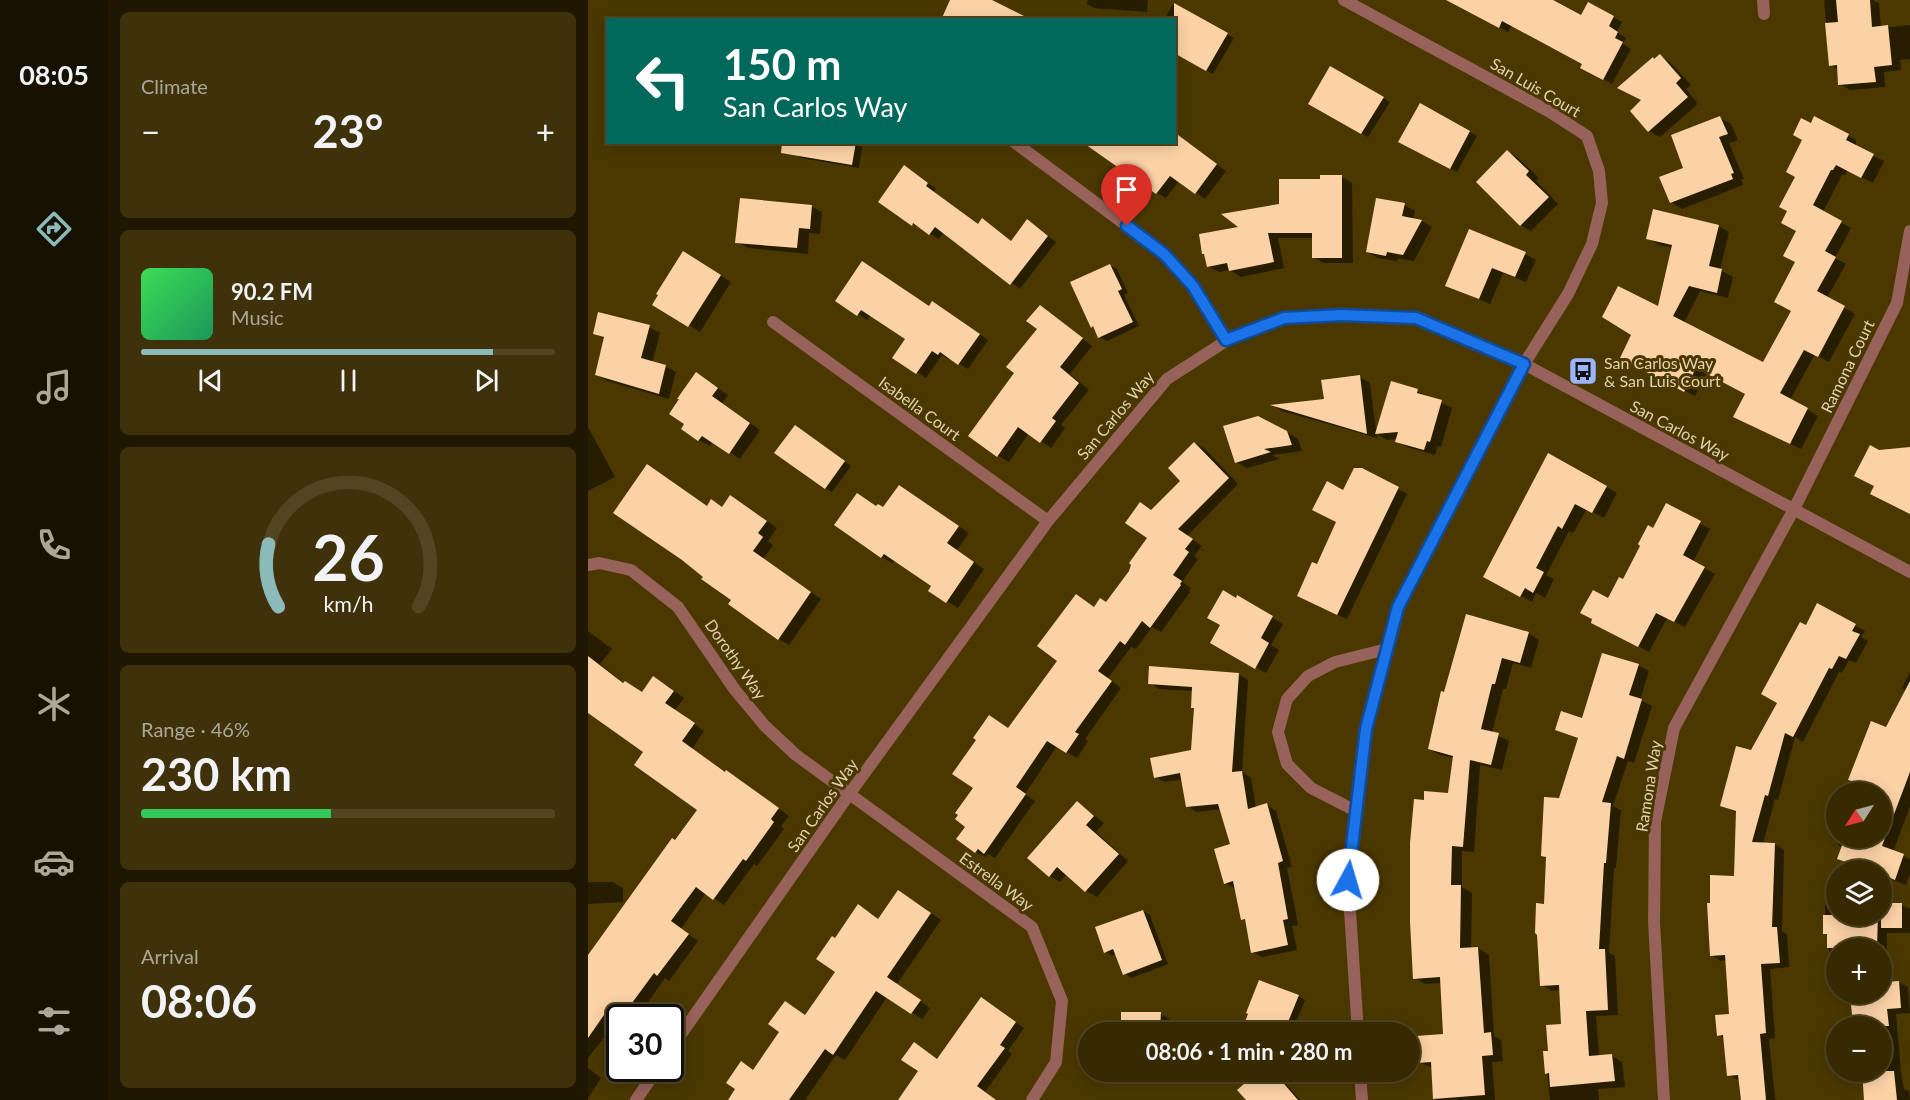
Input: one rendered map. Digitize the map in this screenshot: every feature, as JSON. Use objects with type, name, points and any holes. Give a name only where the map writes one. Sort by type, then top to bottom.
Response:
[{"type":"street","name":"San Luis Court","points":[[1344,0],[1550,112],[1587,136],[1599,171],[1602,203],[1592,244],[1568,294],[1524,364],[1398,607],[1366,729],[1348,880],[1357,1022]]},
{"type":"street","points":[[1763,0],[1764,14]]},
{"type":"street","points":[[1017,144],[1164,254],[1193,286],[1226,340]]},
{"type":"street","name":"Ramona Court","points":[[1794,509],[1897,303],[1910,231]]},
{"type":"street","name":"San Carlos Way","points":[[684,1030],[850,793],[1048,521],[1167,379],[1226,340],[1284,318],[1341,315],[1416,318],[1524,364],[1910,572]]},
{"type":"street","name":"Isabella Court","points":[[773,321],[1048,521]]},
{"type":"street","name":"Ramona Way","points":[[1664,1100],[1654,922],[1655,822],[1674,728],[1794,509]]},
{"type":"street","name":"Dorothy Way","points":[[588,565],[599,563],[631,570],[678,607],[735,690],[765,726],[796,755],[850,793]]},
{"type":"street","points":[[1356,811],[1311,788],[1287,764],[1278,732],[1287,699],[1308,676],[1335,662],[1387,649]]},
{"type":"street","name":"Estrella Way","points":[[850,793],[1032,927],[1062,1000],[1056,1062],[1032,1100]]},
{"type":"street","points":[[636,1100],[648,1082]]},
{"type":"street","points":[[1361,1082],[1362,1100]]},
{"type":"building","points":[[950,0],[992,0],[1028,18],[942,18]]},
{"type":"building","points":[[1446,0],[1553,0],[1581,15],[1588,2],[1614,16],[1609,26],[1618,32],[1615,38],[1623,42],[1603,80],[1580,68],[1582,64],[1502,21],[1499,28]]},
{"type":"building","points":[[1836,0],[1870,0],[1872,27],[1888,25],[1892,65],[1874,67],[1876,82],[1838,85],[1837,65],[1829,66],[1825,23],[1838,22]]},
{"type":"building","points":[[1174,3],[1228,33],[1206,71],[1176,54],[1176,18],[1174,18]]},
{"type":"building","points":[[1660,54],[1681,78],[1676,83],[1688,97],[1648,132],[1630,111],[1641,100],[1617,88],[1653,57],[1654,59]]},
{"type":"building","points":[[1330,66],[1384,97],[1361,134],[1308,104]]},
{"type":"building","points":[[1420,103],[1470,131],[1450,169],[1398,142]]},
{"type":"building","points":[[1720,116],[1728,134],[1719,137],[1734,173],[1731,174],[1733,179],[1670,203],[1659,177],[1683,168],[1671,135]]},
{"type":"building","points":[[1814,116],[1849,134],[1846,140],[1874,154],[1861,178],[1836,165],[1831,170],[1813,205],[1842,221],[1825,251],[1836,257],[1817,291],[1845,306],[1818,357],[1804,350],[1780,393],[1808,408],[1790,444],[1733,417],[1745,394],[1696,368],[1684,392],[1620,358],[1631,335],[1602,317],[1618,286],[1658,306],[1672,245],[1646,239],[1653,209],[1719,225],[1709,266],[1722,269],[1717,293],[1689,286],[1673,316],[1763,362],[1791,311],[1774,302],[1795,262],[1783,256],[1796,231],[1781,223],[1787,211],[1779,207],[1795,177],[1786,172],[1802,140],[1793,135],[1801,118],[1811,123]]},
{"type":"building","points":[[1176,133],[1217,164],[1195,194],[1170,176],[1156,194],[1085,144],[1176,144]]},
{"type":"building","points":[[782,144],[856,144],[852,165],[781,153]]},
{"type":"building","points":[[1507,150],[1529,171],[1526,175],[1549,197],[1520,226],[1476,182]]},
{"type":"building","points":[[904,165],[928,183],[926,186],[978,224],[982,218],[1011,241],[1027,219],[1048,236],[1010,285],[935,227],[929,235],[878,202]]},
{"type":"building","points":[[1320,175],[1342,175],[1342,258],[1312,258],[1312,233],[1268,233],[1274,262],[1229,271],[1227,263],[1207,267],[1199,234],[1238,227],[1221,214],[1279,204],[1279,179],[1320,179]]},
{"type":"building","points":[[740,198],[812,205],[810,229],[799,228],[797,248],[735,243]]},
{"type":"building","points":[[1376,198],[1405,203],[1402,216],[1422,220],[1403,255],[1387,252],[1386,256],[1366,252]]},
{"type":"building","points":[[1469,229],[1526,252],[1515,277],[1492,268],[1479,299],[1445,286]]},
{"type":"building","points":[[683,251],[721,275],[688,327],[652,305],[658,295],[656,294]]},
{"type":"building","points":[[862,261],[929,306],[932,301],[980,334],[958,365],[940,352],[938,355],[932,351],[916,374],[892,358],[905,339],[861,310],[857,316],[835,301]]},
{"type":"building","points":[[1110,264],[1122,289],[1118,291],[1133,322],[1098,338],[1070,282]]},
{"type":"building","points":[[1040,305],[1083,338],[1060,367],[1079,383],[1052,418],[1056,421],[1040,443],[1018,427],[997,457],[968,436],[1014,373],[1006,367],[1037,329],[1026,321]]},
{"type":"building","points":[[598,312],[650,325],[641,358],[666,365],[659,394],[595,375],[604,337],[593,334]]},
{"type":"building","points":[[696,372],[718,388],[712,396],[750,423],[729,454],[702,436],[698,441],[681,429],[684,424],[669,414]]},
{"type":"building","points":[[1360,375],[1367,434],[1270,405],[1324,399],[1321,380]]},
{"type":"building","points":[[1391,381],[1418,389],[1417,393],[1442,400],[1430,442],[1427,441],[1424,450],[1395,442],[1398,432],[1375,434]]},
{"type":"building","points":[[1258,416],[1287,431],[1292,445],[1264,449],[1271,452],[1235,463],[1223,426]]},
{"type":"building","points":[[795,425],[845,461],[825,489],[774,453]]},
{"type":"building","points":[[1194,442],[1229,478],[1178,529],[1193,539],[1185,549],[1189,552],[1173,575],[1182,581],[1181,585],[1150,628],[1142,621],[1125,645],[1120,641],[1098,671],[1112,681],[1075,732],[1079,734],[1066,753],[1047,741],[1016,787],[1026,794],[984,854],[978,849],[975,853],[956,839],[965,827],[955,819],[958,815],[955,813],[973,788],[952,774],[976,740],[973,738],[989,715],[1008,728],[1057,661],[1037,646],[1076,594],[1094,607],[1100,598],[1106,602],[1129,571],[1131,565],[1129,563],[1147,538],[1125,523],[1140,502],[1151,510],[1180,481],[1168,468]]},
{"type":"building","points":[[1870,445],[1879,450],[1910,447],[1910,514],[1870,494],[1874,486],[1854,476]]},
{"type":"building","points":[[1548,453],[1607,486],[1592,513],[1575,504],[1562,529],[1558,526],[1536,568],[1544,572],[1533,593],[1525,588],[1520,597],[1483,577]]},
{"type":"building","points":[[647,464],[707,506],[711,499],[722,507],[730,495],[767,521],[758,533],[763,537],[753,551],[811,592],[778,640],[728,604],[731,600],[701,579],[703,577],[682,560],[613,513]]},
{"type":"building","points":[[1354,468],[1362,468],[1399,487],[1337,615],[1297,596],[1312,562],[1317,564],[1336,522],[1312,510],[1327,481],[1343,490]]},
{"type":"building","points":[[899,485],[959,526],[947,543],[974,562],[946,603],[928,591],[931,586],[884,554],[881,558],[834,525],[857,493],[876,506],[878,504],[883,507]]},
{"type":"building","points":[[1666,503],[1701,521],[1683,555],[1705,567],[1674,622],[1656,613],[1638,647],[1591,623],[1592,619],[1580,613],[1593,590],[1608,598],[1619,577],[1623,579],[1648,525],[1653,528]]},
{"type":"building","points":[[1223,590],[1236,598],[1237,595],[1273,616],[1261,638],[1269,643],[1255,669],[1210,643],[1220,625],[1207,618]]},
{"type":"building","points":[[1817,603],[1856,624],[1852,631],[1860,634],[1846,659],[1839,656],[1832,669],[1829,668],[1793,737],[1785,733],[1768,796],[1765,795],[1752,842],[1775,843],[1772,927],[1777,927],[1780,963],[1761,964],[1766,1033],[1760,1034],[1766,1100],[1741,1100],[1738,1075],[1727,1076],[1723,1035],[1717,1036],[1715,1015],[1729,1014],[1725,955],[1710,956],[1707,903],[1710,903],[1710,875],[1734,876],[1736,811],[1720,806],[1736,746],[1751,750],[1777,703],[1761,694],[1800,622],[1806,625]]},
{"type":"building","points":[[1466,614],[1529,632],[1520,663],[1502,658],[1495,684],[1492,684],[1481,729],[1499,733],[1491,765],[1470,760],[1463,847],[1452,846],[1451,885],[1461,885],[1460,948],[1478,947],[1484,1033],[1491,1032],[1493,1055],[1482,1056],[1485,1095],[1433,1099],[1431,1062],[1420,1063],[1420,1036],[1443,1034],[1440,977],[1413,979],[1410,843],[1414,799],[1424,800],[1424,791],[1448,793],[1453,756],[1428,749],[1441,691],[1444,692]]},
{"type":"building","points":[[1602,653],[1639,664],[1629,695],[1642,699],[1624,759],[1617,756],[1602,802],[1611,803],[1606,863],[1604,863],[1599,949],[1605,949],[1608,1010],[1586,1011],[1589,1056],[1612,1054],[1615,1081],[1550,1087],[1549,1073],[1545,1074],[1543,1051],[1548,1051],[1546,1025],[1561,1024],[1559,985],[1540,986],[1537,935],[1535,933],[1536,903],[1544,904],[1546,857],[1541,856],[1544,797],[1559,798],[1578,738],[1555,730],[1561,711],[1582,718]]},
{"type":"building","points":[[588,656],[623,683],[625,681],[642,692],[653,676],[674,691],[665,703],[695,723],[682,741],[779,808],[771,819],[774,822],[746,861],[743,859],[713,900],[696,887],[671,921],[689,934],[657,976],[654,973],[633,1004],[606,1004],[606,1016],[604,1015],[588,1038],[588,955],[672,838],[675,840],[697,810],[634,765],[643,752],[588,713]]},
{"type":"building","points":[[1149,666],[1239,673],[1232,772],[1242,771],[1248,809],[1267,803],[1283,861],[1278,863],[1288,919],[1283,920],[1288,945],[1251,953],[1245,919],[1241,920],[1233,881],[1224,884],[1214,849],[1230,844],[1218,804],[1186,807],[1180,773],[1154,778],[1150,758],[1191,750],[1194,708],[1191,708],[1192,687],[1148,684]]},
{"type":"building","points":[[1910,681],[1910,772],[1892,820],[1892,782],[1848,780],[1871,721],[1886,727]]},
{"type":"building","points":[[1077,801],[1094,816],[1086,825],[1119,854],[1085,892],[1057,867],[1049,877],[1027,858]]},
{"type":"building","points":[[1841,848],[1888,848],[1904,854],[1895,880],[1892,879],[1892,860],[1837,859]]},
{"type":"building","points":[[898,890],[931,913],[887,977],[921,1000],[911,1014],[876,991],[833,1055],[825,1049],[789,1100],[728,1100],[735,1089],[726,1083],[741,1061],[753,1070],[779,1032],[768,1024],[785,1001],[805,1015],[835,972],[816,959],[832,936],[835,938],[858,904],[878,919]]},
{"type":"building","points":[[1892,903],[1902,903],[1902,928],[1881,928],[1881,926],[1892,926]]},
{"type":"building","points":[[1143,910],[1162,960],[1123,975],[1113,949],[1104,953],[1095,927]]},
{"type":"building","points":[[1823,915],[1826,915],[1826,926],[1878,926],[1877,938],[1827,938],[1827,934],[1823,934]]},
{"type":"building","points":[[1259,980],[1299,995],[1288,1022],[1245,1022],[1248,1014],[1246,1013]]},
{"type":"building","points":[[1892,981],[1899,981],[1901,1008],[1887,1009],[1888,1016],[1852,1016],[1851,1004],[1892,1004]]},
{"type":"building","points":[[981,997],[1016,1022],[1000,1045],[1005,1048],[977,1086],[996,1100],[898,1100],[918,1071],[901,1060],[914,1042],[937,1059]]},
{"type":"building","points":[[1121,1012],[1161,1012],[1160,1022],[1121,1022]]},
{"type":"building","points":[[1892,1071],[1894,1071],[1897,1100],[1864,1100],[1863,1082],[1892,1082]]},
{"type":"building","points":[[1246,1082],[1282,1082],[1298,1100],[1246,1100],[1237,1090]]},
{"type":"place","name":"San Carlos Way & San Luis Court","points":[[1583,371]]},
{"type":"route","points":[[1127,226],[1164,254],[1193,286],[1226,340],[1284,318],[1341,315],[1416,318],[1524,364],[1398,607],[1366,729],[1348,880]]}]
